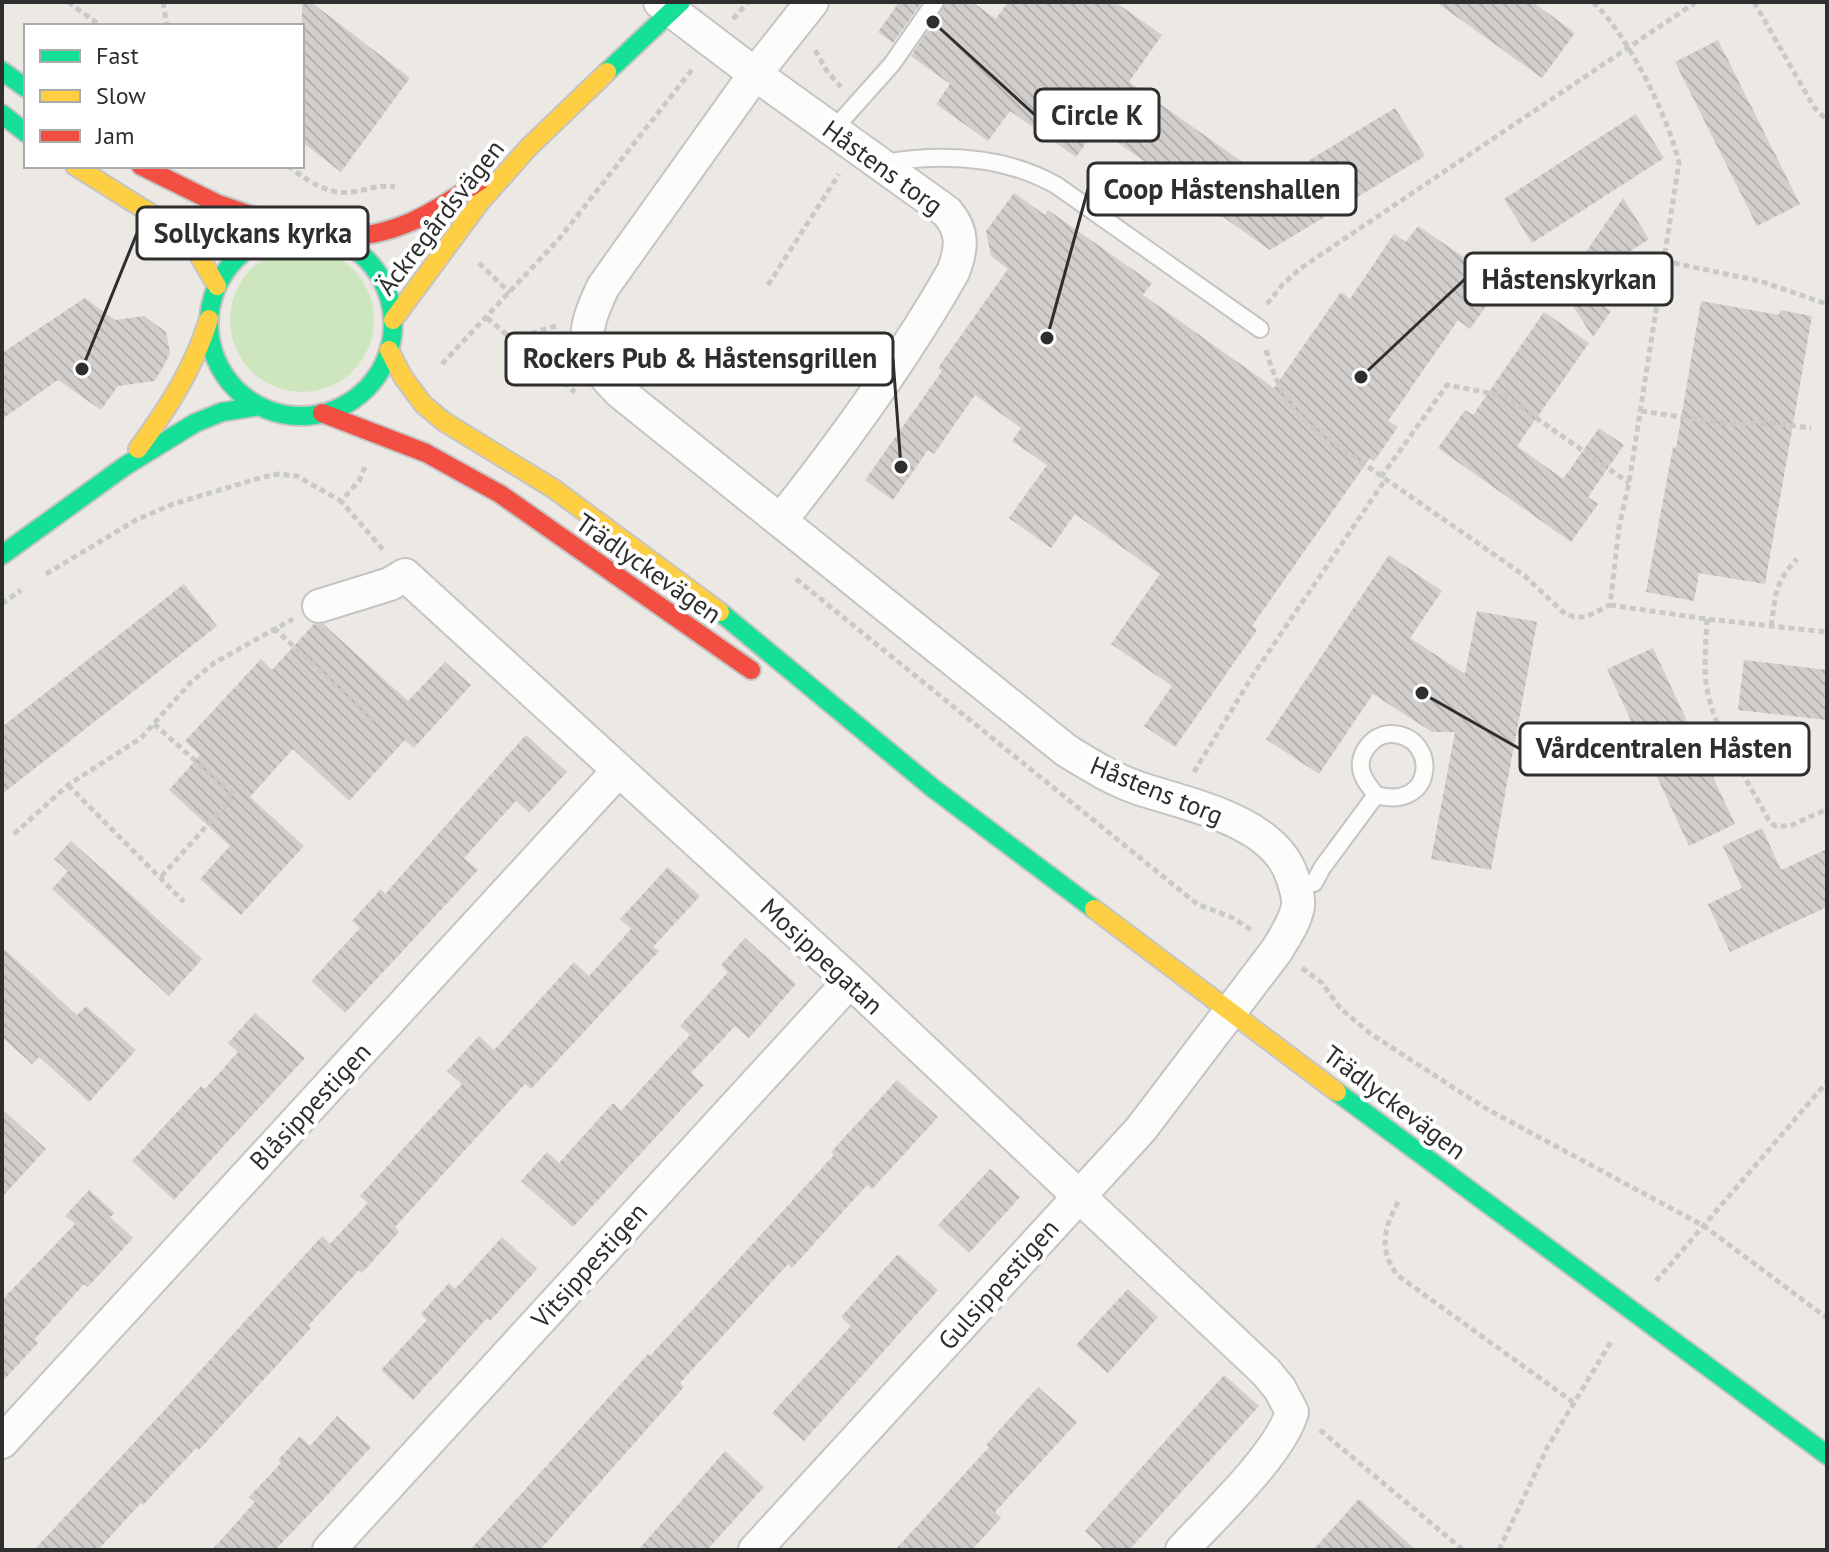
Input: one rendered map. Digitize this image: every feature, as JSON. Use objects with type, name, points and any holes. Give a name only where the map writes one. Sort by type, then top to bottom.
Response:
[{"type":"street","name":"Håstens torg","points":[[671,5],[755,74],[947,212],[956,223],[961,237],[960,254],[943,291],[892,372],[781,520]]},
{"type":"street","name":"Äckregårdsvägen","points":[[393,320],[481,201],[529,147],[671,5]]},
{"type":"street","points":[[588,323],[603,287],[616,267],[755,74],[810,6]]},
{"type":"street","points":[[2,71],[24,87]]},
{"type":"street","points":[[2,114],[24,131]]},
{"type":"street","name":"Äckregårdsvägen","points":[[334,238],[358,239],[384,234],[430,215],[529,147]]},
{"type":"street","points":[[78,168],[177,230],[191,242],[217,286]]},
{"type":"street","points":[[145,168],[197,195],[258,219],[300,232],[334,238],[353,248],[369,262],[381,279],[393,320],[389,350],[375,378],[364,391],[338,408],[322,413],[291,415],[260,406],[245,397],[222,370],[210,337],[209,319]]},
{"type":"street","points":[[125,466],[176,397],[202,345],[217,286],[233,262],[257,243],[285,233],[300,232]]},
{"type":"street","name":"Håstens torg","points":[[588,323],[586,337],[594,362],[620,392],[1024,719],[1102,773],[1234,820],[1255,830],[1281,853],[1299,903],[1291,928],[1291,956],[1233,1011]]},
{"type":"street","name":"Trädlyckevägen","points":[[389,350],[403,377],[423,404],[443,421],[554,489],[620,536],[727,617],[934,789],[1827,1455]]},
{"type":"street","points":[[2,555],[125,466],[195,423],[222,412],[260,406]]},
{"type":"street","name":"Trädlyckevägen","points":[[322,413],[426,453],[500,494],[765,680]]},
{"type":"street","name":"Mosippegatan","points":[[319,606],[390,584],[405,575],[850,981],[1266,1372],[1280,1389],[1292,1412]]},
{"type":"street","name":"Trädlyckevägen","points":[[812,712],[934,789]]},
{"type":"street","name":"Blåsippestigen","points":[[2,1442],[619,770]]},
{"type":"street","name":"Vitsippestigen","points":[[329,1550],[850,981]]},
{"type":"street","name":"Gulsippestigen","points":[[755,1550],[1141,1129],[1233,1011]]},
{"type":"street","points":[[1182,1550],[1266,1458],[1289,1425],[1292,1412]]},
{"type":"lane","points":[[935,2],[892,64],[859,103],[857,147],[920,157],[988,161],[1036,174],[1256,327]]},
{"type":"lane","points":[[1388,734],[1401,736],[1421,752],[1425,774],[1418,788],[1406,796],[1391,799],[1376,795],[1362,773],[1361,760],[1366,748],[1374,739],[1388,734]]},
{"type":"lane","points":[[1295,887],[1314,883],[1376,795]]},
{"type":"path","points":[[68,2],[98,24]]},
{"type":"path","points":[[163,2],[167,24]]},
{"type":"path","points":[[582,399],[487,318],[559,239],[748,2]]},
{"type":"path","points":[[1593,2],[1612,21],[1666,118],[1679,163],[1641,411],[1619,527],[1610,605]]},
{"type":"path","points":[[1696,2],[1301,268],[1283,284],[1256,327],[1282,393],[1296,413],[1383,478],[1525,576],[1563,612],[1574,617],[1586,617],[1610,605],[1827,632]]},
{"type":"path","points":[[1754,2],[1814,107],[1827,120]]},
{"type":"path","points":[[810,6],[812,42],[818,58],[839,85],[859,103]]},
{"type":"path","points":[[768,285],[857,147]]},
{"type":"path","points":[[1664,261],[1760,281],[1827,304]]},
{"type":"path","points":[[511,339],[539,329],[588,323]]},
{"type":"path","points":[[1188,782],[1253,675],[1447,385],[1505,396],[1629,483]]},
{"type":"path","points":[[1641,411],[1728,424],[1771,423],[1811,428]]},
{"type":"path","points":[[37,580],[136,520],[173,504],[263,477],[279,474],[297,476],[341,501]]},
{"type":"path","points":[[1771,626],[1777,586],[1782,575],[1797,559]]},
{"type":"path","points":[[795,578],[1197,904],[1246,925],[1291,956],[1301,968],[1322,983],[1340,1008],[1371,1034],[1485,1108],[1704,1226],[1827,1318]]},
{"type":"path","points":[[2,604],[25,587]]},
{"type":"path","points":[[14,834],[68,785],[141,738],[191,682],[214,663],[319,606]]},
{"type":"path","points":[[1707,619],[1705,673],[1712,706],[1768,819],[1775,826],[1790,826],[1827,809]]},
{"type":"path","points":[[274,628],[374,721]]},
{"type":"path","points":[[154,724],[234,795],[160,878]]},
{"type":"path","points":[[68,785],[184,902]]},
{"type":"path","points":[[1647,1290],[1827,1082]]},
{"type":"path","points":[[1398,1202],[1387,1228],[1384,1245],[1386,1260],[1397,1275],[1573,1402]]},
{"type":"path","points":[[1499,1550],[1542,1458],[1617,1331]]},
{"type":"path","points":[[1292,1412],[1321,1431],[1463,1550]]},
{"type":"green space","points":[[302,248],[329,254],[353,269],[368,293],[374,320],[368,347],[353,371],[329,386],[302,392],[275,386],[251,371],[236,347],[230,320],[236,293],[251,269],[275,254]]},
{"type":"building","points":[[302,2],[311,2],[410,78],[341,172],[304,144]]},
{"type":"building","points":[[899,2],[922,2],[893,43],[878,32]]},
{"type":"building","points":[[946,2],[972,2],[996,19],[1008,2],[1115,2],[1162,35],[1129,82],[1272,183],[1395,108],[1425,156],[1270,250],[1097,128],[1076,157],[1010,111],[988,141],[936,104],[950,84],[911,56]]},
{"type":"building","points":[[1436,2],[1533,2],[1575,33],[1542,78]]},
{"type":"building","points":[[1718,40],[1800,204],[1757,226],[1675,62]]},
{"type":"building","points":[[1636,114],[1664,158],[1532,243],[1504,199]]},
{"type":"building","points":[[1014,193],[1045,215],[1048,210],[1152,283],[1143,295],[1274,388],[1341,292],[1350,299],[1394,234],[1406,242],[1418,226],[1502,283],[1470,329],[1458,320],[1388,421],[1398,427],[1374,461],[1370,458],[1252,626],[1257,630],[1175,747],[1144,726],[1172,686],[1111,644],[1160,574],[1075,514],[1051,548],[1009,518],[1047,465],[1012,441],[1021,428],[975,395],[934,454],[928,450],[893,500],[865,480],[942,371],[938,368],[1008,269],[991,256],[986,231]]},
{"type":"building","points":[[1623,198],[1649,239],[1575,287],[1611,311],[1593,337],[1565,294],[1551,302],[1561,287],[1550,270],[1566,281]]},
{"type":"building","points":[[85,298],[115,320],[144,316],[166,332],[170,354],[159,374],[154,381],[118,386],[101,410],[58,380],[2,419],[2,353]]},
{"type":"building","points":[[1701,301],[1779,315],[1780,310],[1812,316],[1765,584],[1699,573],[1694,601],[1646,592],[1673,447],[1676,448]]},
{"type":"building","points":[[1544,312],[1589,343],[1517,446],[1563,479],[1599,428],[1624,445],[1588,497],[1598,504],[1571,542],[1438,448],[1465,410],[1473,415]]},
{"type":"building","points":[[1389,555],[1442,591],[1410,638],[1465,674],[1477,611],[1537,622],[1491,870],[1431,859],[1455,732],[1432,732],[1373,694],[1319,774],[1266,739]]},
{"type":"building","points":[[184,584],[217,626],[2,794],[2,727]]},
{"type":"building","points":[[314,624],[323,624],[408,701],[445,662],[471,685],[414,748],[405,740],[349,801],[293,749],[250,797],[304,846],[241,915],[200,879],[230,846],[169,790],[200,755],[185,741],[261,659],[272,670]]},
{"type":"building","points":[[1653,648],[1735,824],[1689,846],[1607,669]]},
{"type":"building","points":[[1744,660],[1827,670],[1827,720],[1738,710]]},
{"type":"building","points":[[526,735],[567,772],[529,813],[516,801],[464,858],[478,870],[345,1013],[311,981],[360,928],[352,921],[381,889],[385,894]]},
{"type":"building","points":[[1762,828],[1781,870],[1827,849],[1827,907],[1730,952],[1708,904],[1742,888],[1723,846]]},
{"type":"building","points":[[71,841],[202,959],[169,996],[52,889],[68,871],[54,859]]},
{"type":"building","points":[[668,867],[700,896],[653,947],[659,951],[531,1089],[525,1084],[395,1227],[399,1232],[362,1273],[359,1270],[308,1326],[311,1328],[199,1450],[196,1448],[98,1550],[34,1550],[322,1236],[330,1244],[368,1203],[360,1196],[462,1084],[447,1071],[479,1036],[494,1050],[574,962],[589,976],[631,929],[620,919]]},
{"type":"building","points":[[745,938],[796,984],[749,1038],[735,1026],[691,1073],[704,1085],[573,1227],[521,1181],[547,1152],[559,1163],[613,1103],[621,1111],[690,1035],[680,1026],[728,972],[721,965]]},
{"type":"building","points":[[2,947],[77,1015],[86,1006],[136,1050],[89,1102],[39,1057],[32,1064],[2,1037]]},
{"type":"building","points":[[255,1013],[305,1058],[174,1200],[132,1161],[201,1086],[205,1089],[238,1052],[228,1043]]},
{"type":"building","points":[[897,1080],[938,1117],[872,1189],[867,1185],[792,1268],[788,1264],[680,1383],[684,1387],[540,1550],[470,1550],[834,1155],[831,1152]]},
{"type":"building","points":[[2,1109],[46,1149],[2,1197]]},
{"type":"building","points":[[990,1169],[1020,1197],[969,1253],[938,1225]]},
{"type":"building","points":[[89,1190],[115,1213],[110,1217],[133,1238],[88,1287],[84,1284],[35,1339],[38,1343],[2,1382],[2,1300],[75,1224],[65,1216]]},
{"type":"building","points":[[502,1237],[537,1269],[490,1321],[487,1318],[413,1400],[381,1370],[427,1320],[421,1314],[449,1283],[455,1289]]},
{"type":"building","points":[[898,1254],[938,1290],[804,1441],[772,1413],[851,1326],[841,1317]]},
{"type":"building","points":[[1128,1289],[1158,1317],[1108,1373],[1076,1345]]},
{"type":"building","points":[[1224,1375],[1259,1406],[1129,1550],[1105,1550],[1085,1531]]},
{"type":"building","points":[[1038,1387],[1077,1422],[995,1512],[1001,1518],[972,1550],[895,1550],[989,1447],[986,1445]]},
{"type":"building","points":[[337,1416],[371,1447],[322,1501],[275,1550],[212,1550],[255,1502],[249,1497],[281,1463],[278,1460],[300,1436],[310,1446]]},
{"type":"building","points":[[725,1451],[764,1487],[707,1550],[638,1550]]},
{"type":"building","points":[[1359,1499],[1416,1550],[1313,1550]]},
{"type":"traffic: fast","points":[[607,72],[681,2]]},
{"type":"traffic: fast","points":[[2,71],[24,87]]},
{"type":"traffic: fast","points":[[2,114],[24,131]]},
{"type":"traffic: fast","points":[[301,232],[336,239],[366,259],[386,289],[393,324],[386,359],[366,389],[336,409],[301,416],[266,409],[236,389],[216,359],[209,324],[216,289],[236,259],[266,239],[301,232]]},
{"type":"traffic: fast","points":[[2,555],[125,466],[195,423],[222,412],[260,406]]},
{"type":"traffic: fast","points":[[720,612],[934,789],[1094,909]]},
{"type":"traffic: fast","points":[[1337,1092],[1827,1455]]},
{"type":"traffic: slow","points":[[393,320],[481,201],[529,147],[607,72]]},
{"type":"traffic: slow","points":[[78,168],[177,230],[191,242],[217,286]]},
{"type":"traffic: slow","points":[[138,449],[179,387],[209,319]]},
{"type":"traffic: slow","points":[[389,350],[403,377],[423,404],[443,421],[554,489],[720,612]]},
{"type":"traffic: slow","points":[[1094,909],[1337,1092]]},
{"type":"traffic: jam","points":[[145,168],[218,204],[300,232]]},
{"type":"traffic: jam","points":[[334,238],[376,233],[412,221],[481,180]]},
{"type":"traffic: jam","points":[[322,413],[426,453],[500,494],[751,670]]},
{"type":"place","name":"Circle K","points":[[933,22]]},
{"type":"place","name":"Coop Håstenshallen","points":[[1047,338]]},
{"type":"place","name":"Sollyckans kyrka","points":[[82,369]]},
{"type":"place","name":"Håstenskyrkan","points":[[1361,377]]},
{"type":"place","name":"Rockers Pub & Håstensgrillen","points":[[901,467]]},
{"type":"place","name":"Vårdcentralen Håsten","points":[[1422,693]]}]
